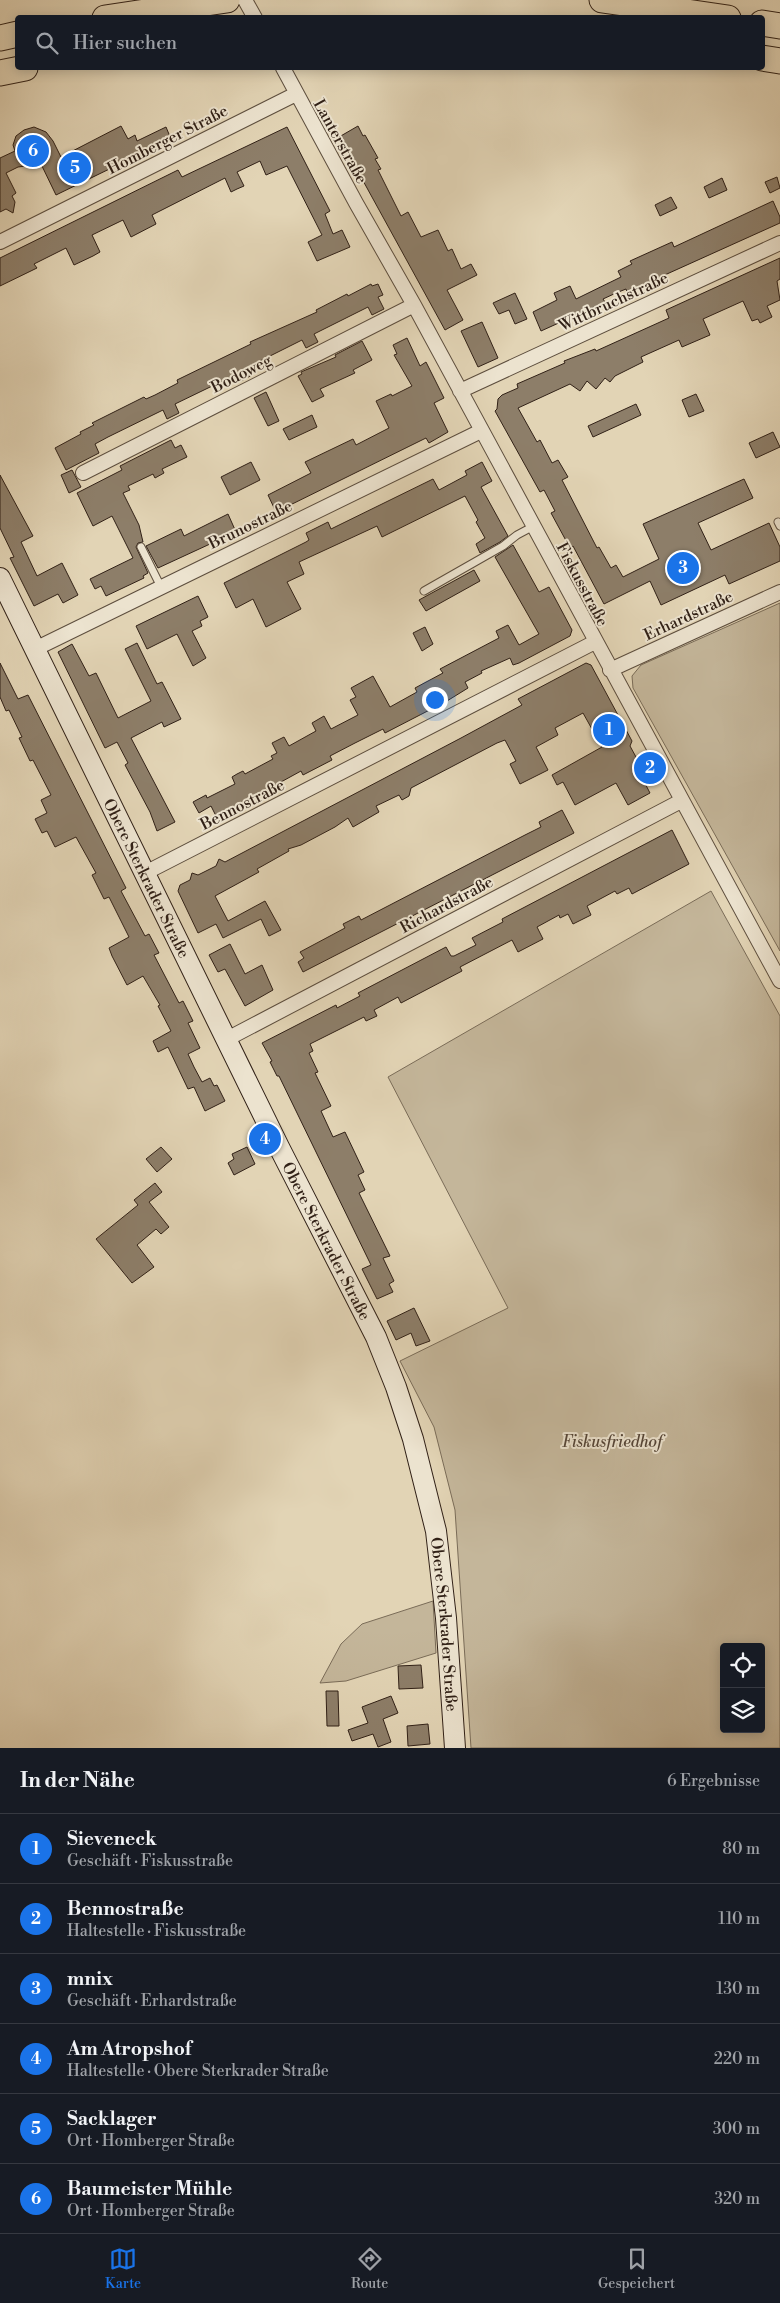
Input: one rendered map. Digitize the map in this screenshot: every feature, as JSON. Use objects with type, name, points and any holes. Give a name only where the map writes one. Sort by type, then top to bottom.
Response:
[{"type":"highway","points":[[125,15],[227,0]]},
{"type":"highway","points":[[602,0],[709,15]]},
{"type":"highway","points":[[765,24],[780,26]]},
{"type":"highway","points":[[0,38],[15,35]]},
{"type":"highway","points":[[765,58],[780,61]]},
{"type":"highway","points":[[0,73],[15,70]]},
{"type":"street","points":[[245,0],[253,15]]},
{"type":"street","name":"Lanterstraße","points":[[284,70],[356,203]]},
{"type":"street","name":"Homberger Straße","points":[[0,242],[296,94]]},
{"type":"street","name":"Fiskusstraße","points":[[356,203],[414,306],[532,527],[780,981]]},
{"type":"street","name":"Wittbruchstraße","points":[[460,391],[780,243]]},
{"type":"street","name":"Bodoweg","points":[[83,473],[414,306]]},
{"type":"street","name":"Brunostraße","points":[[35,649],[481,431]]},
{"type":"street","name":"Obere Sterkrader Straße","points":[[0,578],[279,1147],[376,1337],[408,1422],[436,1531],[446,1618],[455,1748]]},
{"type":"street","name":"Erhardstraße","points":[[610,670],[780,592]]},
{"type":"street","name":"Bennostraße","points":[[145,873],[595,642]]},
{"type":"street","name":"Richardstraße","points":[[227,1038],[681,801]]},
{"type":"lane","points":[[424,591],[503,546],[517,535],[532,527]]},
{"type":"lane","points":[[141,547],[161,587]]},
{"type":"green space","points":[[780,603],[780,951],[633,688],[632,676],[641,665]]},
{"type":"green space","name":"Fiskusfriedhof","points":[[711,891],[780,1016],[780,1748],[471,1748],[455,1510],[434,1427],[400,1361],[508,1308],[388,1077]]},
{"type":"green space","points":[[433,1601],[436,1653],[346,1681],[320,1683],[341,1644],[362,1624]]},
{"type":"building","points":[[121,126],[128,139],[135,135],[137,141],[166,127],[171,139],[56,195],[41,164],[18,167],[6,173],[16,193],[12,196],[15,202],[13,213],[6,209],[0,212],[0,158],[15,151],[13,145],[16,136],[24,130],[34,127],[46,132],[61,157]]},
{"type":"building","points":[[358,126],[378,158],[375,159],[381,169],[378,170],[401,216],[408,212],[421,237],[438,230],[448,251],[452,249],[461,269],[471,264],[477,275],[447,290],[463,320],[445,330],[339,137]]},
{"type":"building","points":[[287,127],[330,211],[325,214],[333,234],[342,230],[350,247],[317,261],[308,242],[322,235],[287,166],[266,175],[260,161],[237,172],[244,186],[231,192],[225,178],[152,215],[156,224],[131,237],[123,220],[92,235],[100,252],[93,256],[74,265],[66,248],[34,264],[37,268],[0,286],[0,258],[178,170],[182,177]]},
{"type":"building","points":[[777,177],[780,188],[770,193],[765,182]]},
{"type":"building","points":[[722,178],[727,190],[709,198],[704,187]]},
{"type":"building","points":[[671,197],[677,208],[660,216],[655,205]]},
{"type":"building","points":[[773,201],[780,217],[780,223],[627,292],[626,289],[616,293],[603,299],[605,302],[541,331],[533,312],[557,300],[554,293],[570,286],[576,299],[621,277],[618,271],[632,264],[630,261],[672,242],[674,247]]},
{"type":"building","points":[[780,258],[780,279],[777,281],[780,300],[767,306],[772,317],[760,323],[758,319],[752,321],[743,301],[703,319],[710,335],[682,347],[679,340],[641,357],[643,362],[615,376],[610,382],[605,378],[596,389],[587,381],[580,391],[570,384],[518,408],[537,442],[540,440],[552,463],[558,460],[568,477],[562,480],[597,548],[599,547],[611,568],[616,565],[623,577],[659,559],[643,524],[744,479],[753,498],[698,523],[711,550],[769,523],[780,547],[780,561],[729,584],[725,575],[661,605],[650,581],[604,604],[573,546],[570,548],[551,513],[555,511],[544,490],[540,492],[495,411],[498,399],[502,395],[518,388],[517,384],[565,363],[564,361],[595,349],[596,351],[669,318],[666,310]]},
{"type":"building","points":[[371,284],[372,286],[378,284],[383,295],[378,297],[384,309],[372,315],[368,307],[314,334],[318,342],[306,348],[302,340],[248,367],[252,375],[241,381],[237,374],[175,404],[179,413],[167,419],[163,410],[108,437],[95,444],[99,453],[66,470],[55,448],[81,434],[80,432],[94,425],[92,423],[144,397],[146,399],[155,395],[178,383],[177,380],[251,344],[250,342],[317,312],[316,310]]},
{"type":"building","points":[[515,293],[527,319],[515,324],[509,310],[499,314],[493,303]]},
{"type":"building","points":[[482,322],[498,358],[478,367],[461,331]]},
{"type":"building","points":[[407,338],[420,366],[426,362],[444,398],[434,403],[448,432],[429,443],[426,438],[276,512],[268,495],[311,473],[305,462],[353,439],[356,445],[389,428],[376,401],[391,394],[392,396],[412,386],[394,355],[397,354],[393,345]]},
{"type":"building","points":[[362,341],[372,360],[353,370],[355,373],[320,389],[324,396],[312,402],[298,376],[302,374],[301,372],[336,357],[335,355]]},
{"type":"building","points":[[266,392],[279,421],[268,426],[254,398]]},
{"type":"building","points":[[696,394],[704,411],[689,417],[682,400]]},
{"type":"building","points":[[636,404],[641,415],[593,437],[588,426]]},
{"type":"building","points":[[312,415],[317,427],[289,440],[283,429]]},
{"type":"building","points":[[773,432],[780,447],[756,458],[749,443]]},
{"type":"building","points":[[171,440],[175,448],[181,445],[187,457],[162,469],[164,473],[155,478],[153,474],[128,486],[130,490],[123,493],[139,525],[143,542],[138,543],[136,547],[148,573],[143,576],[144,578],[106,596],[101,586],[95,589],[90,579],[133,558],[112,516],[93,526],[77,493],[122,470],[120,466]]},
{"type":"building","points":[[251,462],[260,480],[230,495],[221,477]]},
{"type":"building","points":[[482,462],[492,481],[481,487],[508,536],[500,542],[480,553],[476,544],[485,538],[465,496],[382,537],[377,526],[299,562],[304,574],[287,582],[301,609],[266,627],[253,599],[236,608],[224,583],[306,542],[309,540],[306,533],[328,522],[331,529],[433,479],[439,490],[467,475],[465,471]]},
{"type":"building","points":[[72,470],[81,487],[69,493],[61,475]]},
{"type":"building","points":[[0,475],[33,536],[21,542],[37,576],[62,563],[78,595],[63,603],[58,594],[34,606],[10,558],[14,557],[0,528]]},
{"type":"building","points":[[228,514],[236,532],[158,568],[146,546],[181,529],[184,536]]},
{"type":"building","points":[[513,545],[539,592],[549,587],[572,630],[570,636],[519,663],[513,665],[510,658],[481,671],[482,673],[465,682],[468,688],[447,701],[385,733],[383,729],[355,743],[330,756],[332,760],[303,775],[301,771],[244,801],[246,805],[218,820],[211,806],[199,813],[193,802],[206,795],[207,798],[235,784],[232,777],[243,771],[245,774],[273,759],[271,756],[277,753],[272,743],[284,737],[289,746],[316,731],[312,723],[324,716],[331,729],[358,715],[350,700],[356,697],[351,688],[373,676],[390,707],[417,692],[415,688],[443,673],[440,669],[499,638],[496,631],[508,625],[519,645],[539,634],[495,557]]},
{"type":"building","points":[[474,570],[480,581],[426,611],[419,600]]},
{"type":"building","points":[[198,596],[208,617],[200,621],[202,626],[192,631],[206,658],[193,666],[177,634],[147,649],[136,626]]},
{"type":"building","points":[[425,627],[433,644],[422,651],[413,633]]},
{"type":"building","points":[[137,643],[157,684],[162,682],[181,719],[164,727],[162,722],[131,738],[175,822],[157,831],[150,812],[125,765],[128,763],[117,742],[105,748],[58,652],[72,644],[89,676],[96,673],[118,718],[151,701],[125,649]]},
{"type":"building","points":[[0,663],[18,699],[28,695],[126,888],[121,891],[145,936],[149,934],[159,953],[154,955],[179,1003],[183,1001],[193,1021],[188,1023],[200,1048],[188,1054],[202,1082],[210,1078],[214,1086],[217,1085],[225,1101],[205,1111],[194,1087],[188,1089],[168,1047],[158,1052],[153,1041],[171,1031],[158,1006],[160,1005],[143,976],[127,985],[112,956],[109,948],[129,937],[109,897],[104,899],[92,875],[96,873],[76,837],[55,847],[47,831],[42,833],[35,819],[47,813],[41,800],[51,795],[33,760],[30,761],[19,738],[22,737],[9,710],[6,711],[0,697]]},
{"type":"building","points":[[586,663],[591,665],[632,741],[630,746],[642,768],[638,770],[650,793],[628,805],[616,783],[575,805],[563,782],[557,785],[552,775],[602,747],[583,713],[555,728],[558,735],[536,747],[548,770],[520,784],[510,764],[516,761],[505,740],[411,788],[409,796],[402,800],[399,795],[376,806],[379,812],[353,827],[348,818],[301,845],[288,849],[289,851],[257,869],[259,872],[215,896],[228,921],[265,901],[281,930],[269,936],[261,919],[223,938],[216,924],[198,933],[178,891],[180,885],[190,880],[192,873],[198,875],[216,866],[219,859],[225,862],[461,738],[522,705],[518,699]]},
{"type":"building","points":[[562,810],[574,833],[303,972],[298,962],[304,958],[300,952],[345,928],[343,924],[359,916],[361,920],[541,827],[539,822]]},
{"type":"building","points":[[672,830],[689,864],[632,894],[629,888],[617,894],[615,891],[587,906],[591,915],[573,924],[568,914],[560,918],[559,915],[537,927],[543,939],[518,952],[512,940],[460,967],[462,971],[401,1003],[398,997],[374,1010],[377,1016],[366,1021],[364,1017],[310,1044],[313,1051],[309,1053],[318,1072],[315,1073],[331,1106],[321,1111],[333,1137],[345,1132],[364,1172],[358,1175],[365,1190],[359,1193],[390,1256],[383,1258],[394,1281],[389,1284],[393,1292],[377,1299],[362,1269],[371,1265],[262,1043],[336,1005],[337,1008],[360,996],[358,993],[446,947],[451,956],[454,956],[476,945],[472,938],[503,922],[502,919]]},
{"type":"building","points":[[230,944],[245,974],[262,965],[273,990],[245,1006],[225,969],[218,972],[209,955]]},
{"type":"building","points":[[161,1147],[172,1159],[157,1172],[146,1159]]},
{"type":"building","points":[[247,1147],[255,1164],[234,1175],[228,1163],[234,1159],[232,1154]]},
{"type":"building","points":[[155,1183],[162,1192],[149,1202],[169,1227],[161,1234],[156,1229],[137,1245],[154,1267],[132,1283],[96,1239],[138,1205],[134,1200]]},
{"type":"building","points":[[414,1308],[430,1341],[416,1346],[411,1333],[396,1340],[387,1321]]},
{"type":"building","points":[[421,1665],[423,1688],[399,1689],[398,1666]]},
{"type":"building","points":[[326,1691],[338,1691],[339,1726],[327,1726]]},
{"type":"building","points":[[391,1696],[398,1713],[383,1719],[391,1742],[378,1747],[373,1734],[352,1741],[348,1730],[368,1723],[362,1707]]},
{"type":"building","points":[[428,1724],[430,1744],[408,1746],[407,1726]]},
{"type":"place","name":"Baumeister Mühle","points":[[33,151]]},
{"type":"place","name":"Sacklager","points":[[75,168]]},
{"type":"place","name":"mnix","points":[[683,568]]},
{"type":"place","name":"Sieveneck","points":[[609,730]]},
{"type":"place","name":"Bennostraße","points":[[650,768]]},
{"type":"place","name":"Am Atropshof","points":[[265,1139]]}]
